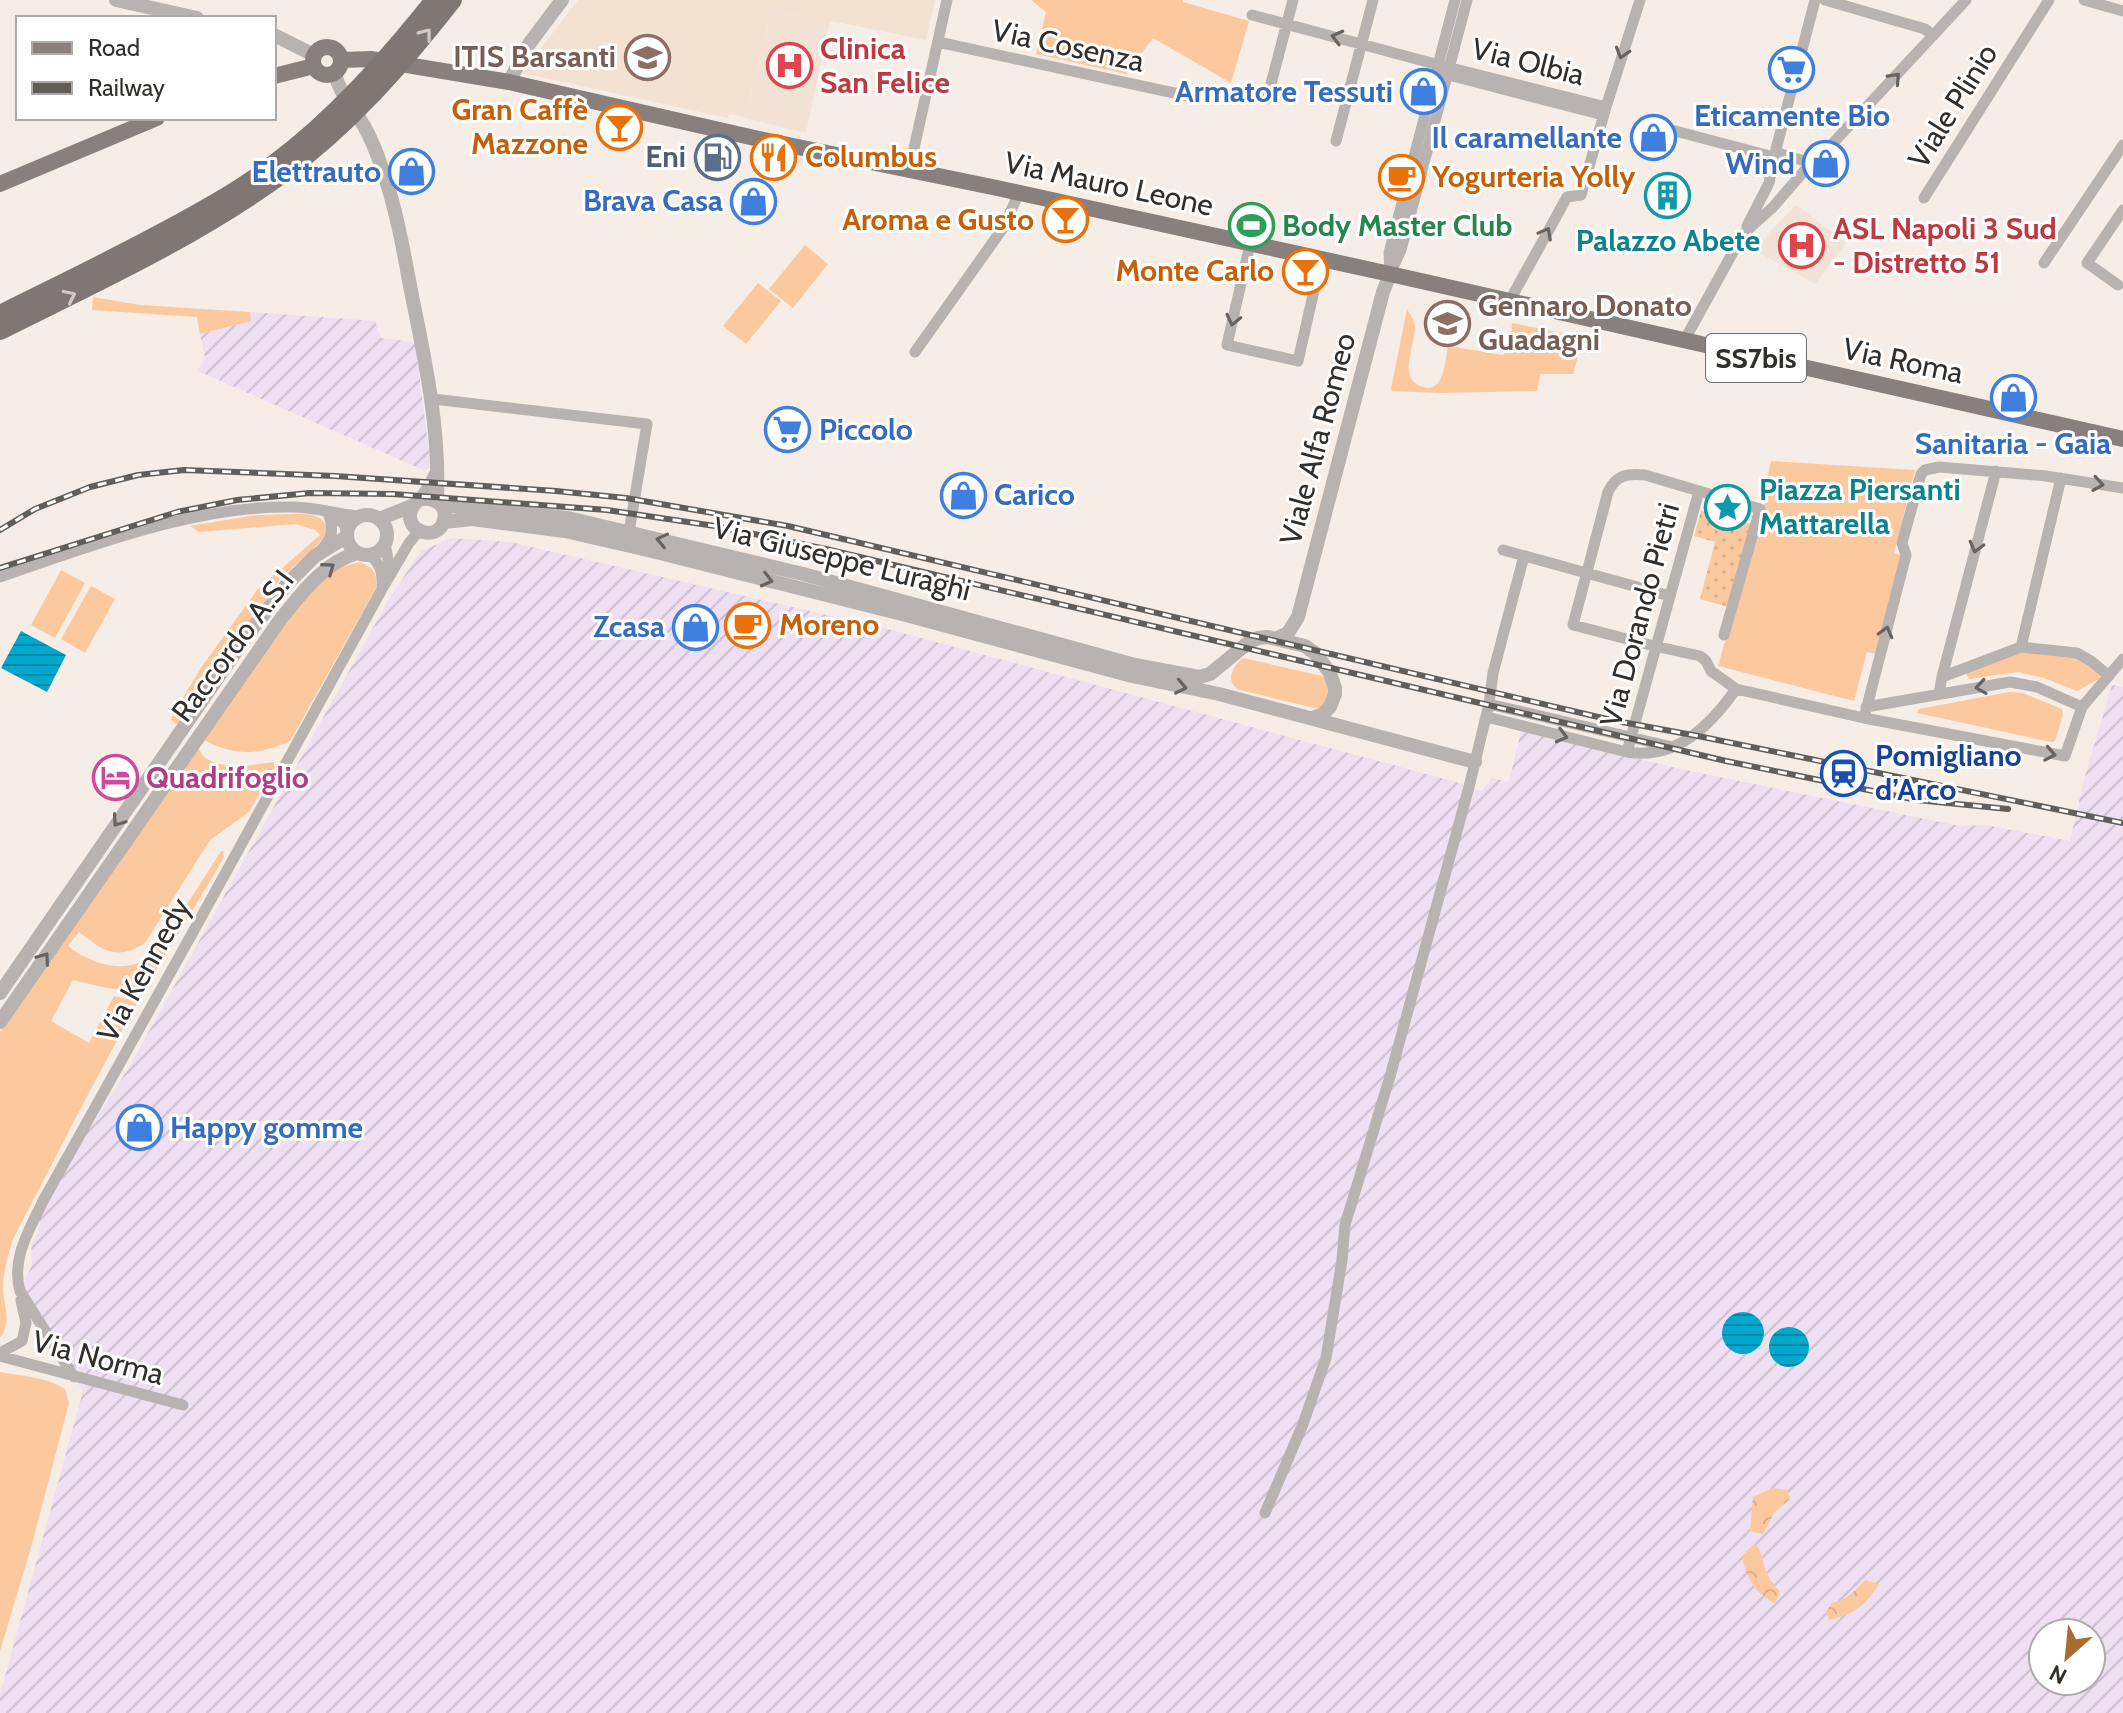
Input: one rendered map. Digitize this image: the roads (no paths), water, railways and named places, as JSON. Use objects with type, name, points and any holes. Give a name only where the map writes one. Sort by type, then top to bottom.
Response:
[{"type":"highway","points":[[0,331],[133,265],[222,214],[284,173],[330,126],[434,0]]},
{"type":"highway","points":[[0,314],[213,205],[330,126],[388,79],[453,0]]},
{"type":"main road","points":[[276,75],[314,60],[321,48],[330,47],[338,51],[338,67],[323,74],[314,60]]},
{"type":"main road","name":"SS7bis","points":[[338,67],[371,59],[509,82],[909,171]]},
{"type":"main road","points":[[0,184],[152,120]]},
{"type":"main road","name":"Via Mauro Leone","points":[[909,171],[1390,274]]},
{"type":"main road","name":"Via Roma","points":[[1390,274],[2123,439]]},
{"type":"street","points":[[116,0],[139,2],[190,16]]},
{"type":"street","points":[[509,82],[529,44],[562,0]]},
{"type":"street","points":[[909,171],[947,0]]},
{"type":"street","points":[[1267,99],[1293,0]]},
{"type":"street","points":[[1336,141],[1373,0]]},
{"type":"street","name":"Viale Alfa Romeo","points":[[1298,617],[1383,292],[1401,250],[1443,69],[1455,0]]},
{"type":"street","name":"Viale Alfa Romeo","points":[[1443,69],[1467,0]]},
{"type":"street","points":[[1509,302],[1567,197],[1581,195],[1640,0]]},
{"type":"street","points":[[1684,341],[1769,183],[1815,0]]},
{"type":"street","points":[[1825,0],[1925,29],[1933,36]]},
{"type":"street","points":[[1743,234],[1790,189],[1966,0]]},
{"type":"street","name":"Viale Plinio","points":[[1924,198],[2049,0]]},
{"type":"street","points":[[2084,0],[2123,11]]},
{"type":"street","name":"Via Olbia","points":[[1252,15],[1605,111]]},
{"type":"street","points":[[276,36],[314,60]]},
{"type":"street","name":"Via Cosenza","points":[[938,42],[1188,96]]},
{"type":"street","points":[[338,67],[341,92],[366,128],[384,172],[405,259],[433,399],[439,503]]},
{"type":"street","points":[[1645,123],[1774,157],[1781,154],[1811,163]]},
{"type":"street","points":[[2044,263],[2123,145]]},
{"type":"street","points":[[1769,183],[1790,189]]},
{"type":"street","points":[[915,352],[1003,228],[1019,193]]},
{"type":"street","points":[[2118,285],[2087,263],[2123,210]]},
{"type":"street","points":[[1250,244],[1227,345],[1283,358],[1298,361],[1321,260]]},
{"type":"street","points":[[433,399],[647,424],[629,532]]},
{"type":"street","points":[[0,577],[87,547],[179,521],[260,509],[316,509],[379,519],[417,503],[432,499],[444,510],[444,522],[437,531],[425,533],[417,530],[410,518],[417,503],[430,486],[439,466]]},
{"type":"street","points":[[439,466],[450,495],[455,502],[467,507]]},
{"type":"street","points":[[1865,713],[1906,555],[1902,543],[1921,474],[1925,470],[1939,467],[1996,471],[2123,488]]},
{"type":"street","points":[[1939,694],[1996,471]]},
{"type":"street","points":[[1724,635],[1760,509],[1645,475],[1626,475],[1616,479],[1608,492],[1573,625],[1700,656],[1711,671],[1736,689],[2065,756],[2082,707],[2123,659]]},
{"type":"street","points":[[2021,647],[2061,478]]},
{"type":"street","name":"Via Dorando Pietri","points":[[1627,752],[1699,491]]},
{"type":"street","name":"Via Giuseppe Luraghi","points":[[439,503],[568,518],[912,603],[1135,665],[1199,677],[1210,674],[1253,640],[1263,637],[1275,639]]},
{"type":"street","points":[[316,509],[343,523],[348,543],[377,562],[382,572],[382,589]]},
{"type":"street","points":[[315,556],[330,540],[333,526],[329,515]]},
{"type":"street","points":[[347,534],[354,519],[359,516]]},
{"type":"street","points":[[379,519],[386,530],[391,574]]},
{"type":"street","name":"Via Giuseppe Luraghi","points":[[444,522],[472,519],[565,531],[798,587],[1132,676],[1219,694],[1475,762]]},
{"type":"street","points":[[363,554],[376,553],[386,541],[417,530]]},
{"type":"street","name":"Via Kennedy","points":[[0,1355],[22,1341],[26,1323],[16,1276],[17,1262],[43,1201],[417,530]]},
{"type":"street","name":"Raccordo A.S.I","points":[[0,993],[246,637],[288,583],[315,556],[347,534]]},
{"type":"street","points":[[1503,550],[1670,596]]},
{"type":"street","name":"Raccordo A.S.I","points":[[0,1022],[280,620],[307,587],[332,564],[363,554]]},
{"type":"street","points":[[1265,1513],[1303,1424],[1326,1358],[1345,1225],[1391,1073],[1475,762],[1487,717],[1493,673],[1524,556]]},
{"type":"street","points":[[1275,639],[1288,633],[1298,617]]},
{"type":"street","points":[[1298,617],[1299,638],[1306,647]]},
{"type":"street","points":[[1275,639],[1314,651],[1330,673],[1340,711],[1353,729]]},
{"type":"street","points":[[1942,677],[2021,647],[2077,653],[2112,673]]},
{"type":"street","points":[[1219,694],[1223,664]]},
{"type":"street","points":[[1865,713],[1939,694],[2010,682],[2037,687],[2082,707]]},
{"type":"street","points":[[1487,717],[1627,752],[1649,753],[1677,746],[1692,737],[1721,709],[1736,689]]},
{"type":"street","points":[[1311,718],[1322,715],[1330,707],[1335,694]]},
{"type":"street","points":[[1489,704],[1677,746]]},
{"type":"street","points":[[20,1291],[74,1377]]},
{"type":"street","name":"Via Norma","points":[[0,1355],[183,1405]]},
{"type":"water","points":[[21,631],[66,655],[47,692],[1,668]]},
{"type":"water","points":[[1743,1312],[1758,1318],[1764,1333],[1758,1348],[1743,1354],[1728,1348],[1722,1333],[1728,1318]]},
{"type":"water","points":[[1789,1327],[1803,1333],[1809,1347],[1803,1361],[1789,1367],[1775,1361],[1769,1347],[1775,1333]]},
{"type":"railway","points":[[0,530],[35,509],[90,487],[138,475],[184,470],[335,476],[626,498],[788,526],[1611,720],[2123,823]]},
{"type":"railway","points":[[0,568],[177,512],[237,500],[310,493],[393,494],[607,510],[715,526],[826,549],[1726,761],[1917,800],[2008,809]]},
{"type":"place","name":"ITIS Barsanti","points":[[647,57]]},
{"type":"place","name":"Clinica San Felice","points":[[789,66]]},
{"type":"place","name":"Eticamente Bio","points":[[1792,70]]},
{"type":"place","name":"Armatore Tessuti","points":[[1424,92]]},
{"type":"place","name":"Gran Caffè Mazzone","points":[[619,127]]},
{"type":"place","name":"Il caramellante","points":[[1653,138]]},
{"type":"place","name":"Eni","points":[[717,157]]},
{"type":"place","name":"Columbus","points":[[774,157]]},
{"type":"place","name":"Wind","points":[[1826,164]]},
{"type":"place","name":"Elettrauto","points":[[412,172]]},
{"type":"place","name":"Yogurteria Yolly","points":[[1401,177]]},
{"type":"place","name":"Palazzo Abete","points":[[1668,195]]},
{"type":"place","name":"Brava Casa","points":[[754,201]]},
{"type":"place","name":"Aroma e Gusto","points":[[1065,220]]},
{"type":"place","name":"Body Master Club","points":[[1251,226]]},
{"type":"place","name":"ASL Napoli 3 Sud - Distretto 51","points":[[1802,246]]},
{"type":"place","name":"Monte Carlo","points":[[1305,271]]},
{"type":"place","name":"Gennaro Donato Guadagni","points":[[1447,323]]},
{"type":"place","name":"Sanitaria - Gaia","points":[[2013,398]]},
{"type":"place","name":"Piccolo","points":[[788,430]]},
{"type":"place","name":"Carico","points":[[963,495]]},
{"type":"place","name":"Piazza Piersanti Mattarella","points":[[1728,507]]},
{"type":"place","name":"Moreno","points":[[748,625]]},
{"type":"place","name":"Zcasa","points":[[696,627]]},
{"type":"place","name":"Pomigliano d’Arco","points":[[1844,773]]},
{"type":"place","name":"Quadrifoglio","points":[[115,778]]},
{"type":"place","name":"Happy gomme","points":[[139,1128]]}]
